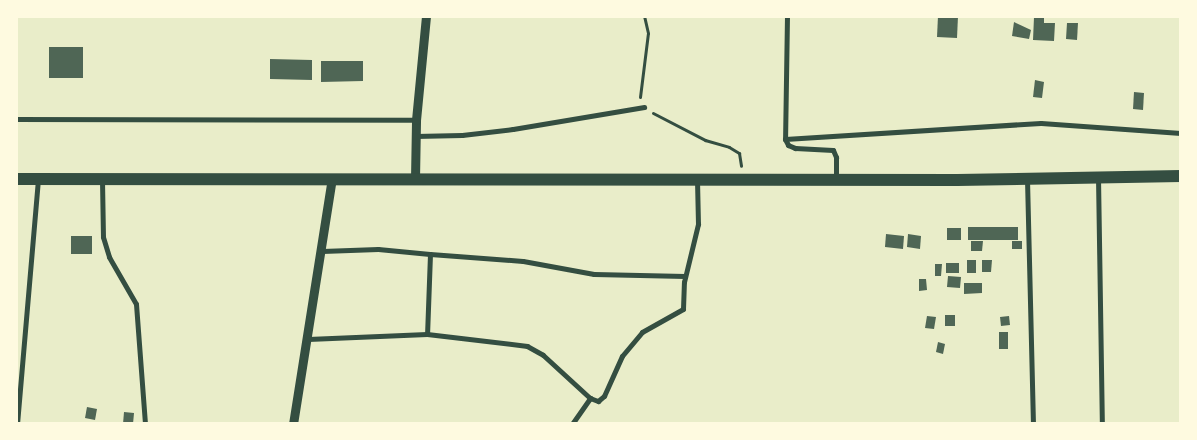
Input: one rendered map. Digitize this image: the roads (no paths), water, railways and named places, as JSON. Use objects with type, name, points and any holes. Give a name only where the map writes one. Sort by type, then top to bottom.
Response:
[{"type":"main road","points":[[16,179],[697,180],[1181,176]]},
{"type":"street","points":[[415,179],[416,120],[426,16]]},
{"type":"street","points":[[787,16],[785,139],[788,145],[795,148],[833,150],[836,158],[836,179]]},
{"type":"street","points":[[415,136],[504,130],[644,106]]},
{"type":"street","points":[[16,119],[416,120]]},
{"type":"street","points":[[785,139],[1041,123],[1181,133]]},
{"type":"street","points":[[1098,177],[1102,424]]},
{"type":"street","points":[[102,178],[103,236],[109,256],[136,304],[145,424]]},
{"type":"street","points":[[293,424],[322,251],[332,178]]},
{"type":"street","points":[[1027,178],[1033,424]]},
{"type":"street","points":[[17,424],[38,179]]},
{"type":"street","points":[[308,339],[427,334],[527,346],[543,355],[590,398],[598,400],[604,396],[622,356],[642,332],[656,322],[680,313],[684,303],[685,276],[698,224],[697,180]]},
{"type":"street","points":[[322,251],[387,250],[523,261],[594,274],[685,276]]},
{"type":"street","points":[[427,334],[430,254]]},
{"type":"street","points":[[572,424],[590,398]]}]
